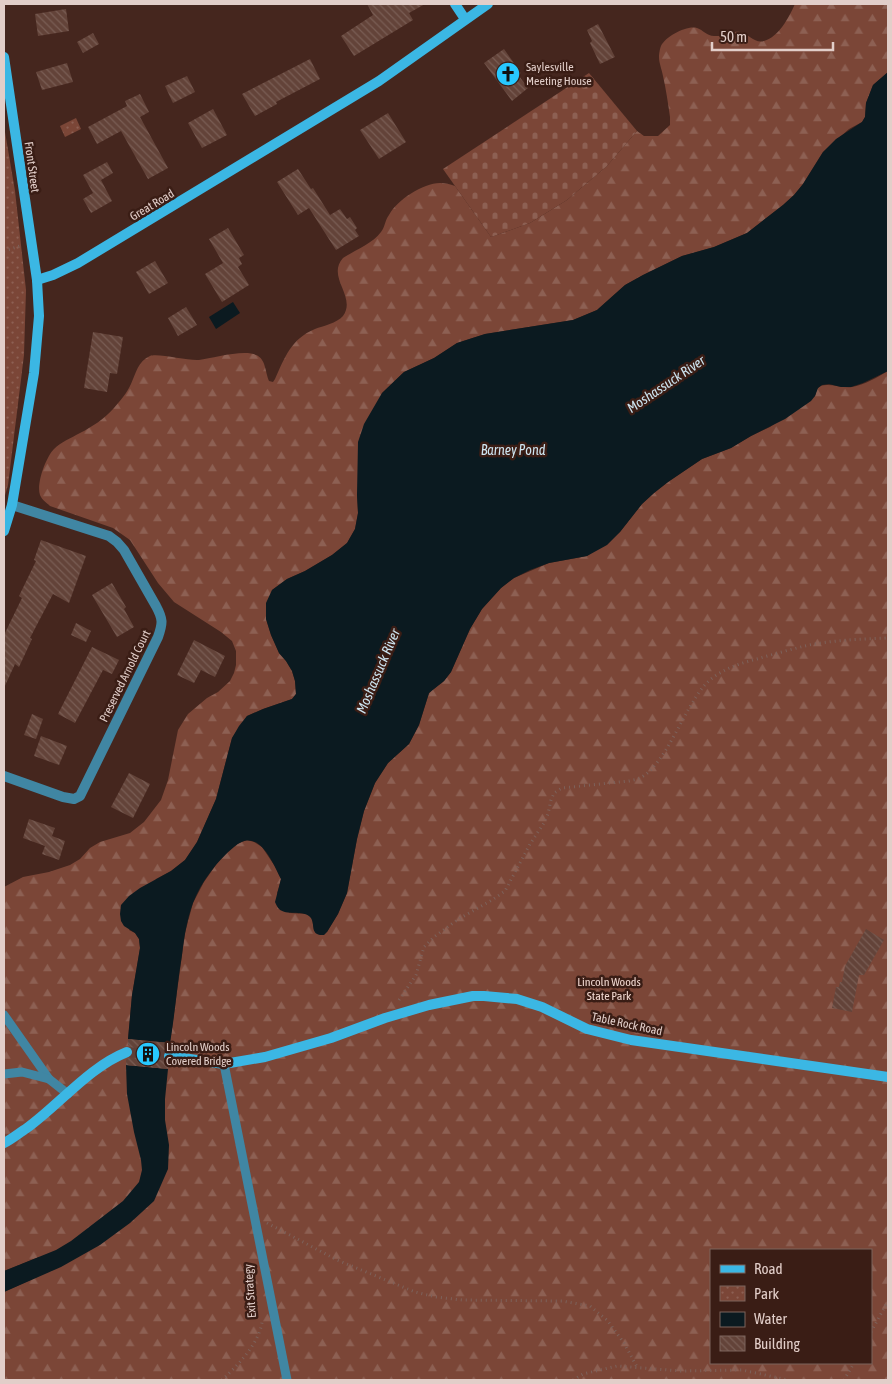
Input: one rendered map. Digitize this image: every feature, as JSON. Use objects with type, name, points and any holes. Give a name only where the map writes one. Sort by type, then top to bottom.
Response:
[{"type":"main road","points":[[455,4],[465,19]]},
{"type":"main road","name":"Great Road","points":[[37,280],[53,275],[78,263],[289,137],[379,81],[488,4]]},
{"type":"main road","name":"Front Street","points":[[4,57],[37,280]]},
{"type":"main road","points":[[4,531],[12,506],[38,337],[37,280]]},
{"type":"main road","name":"Table Rock Road","points":[[169,1056],[224,1064],[265,1057],[331,1038],[384,1018],[429,1005],[473,996],[484,996],[517,999],[542,1007],[587,1029],[631,1040],[888,1077]]},
{"type":"main road","points":[[4,1143],[34,1123],[101,1066],[127,1052]]},
{"type":"street","name":"Preserved Arnold Court","points":[[4,776],[63,797],[74,799],[80,796],[163,624],[156,606],[124,550],[117,542],[109,536],[12,506]]},
{"type":"lane","points":[[4,1015],[48,1079],[68,1094]]},
{"type":"lane","points":[[224,1064],[287,1380]]},
{"type":"lane","points":[[4,1074],[22,1072],[48,1079]]},
{"type":"path","points":[[384,1018],[403,996],[416,975],[424,947],[456,920],[505,891],[530,844],[544,823],[554,793],[562,788],[629,781],[639,778],[651,770],[666,750],[687,712],[705,685],[718,674],[735,665],[810,645],[859,639],[888,638]]},
{"type":"path","points":[[255,1217],[337,1260],[415,1292],[462,1300],[562,1301],[590,1306],[607,1320],[624,1343],[637,1368]]},
{"type":"path","points":[[872,1330],[888,1301]]},
{"type":"path","name":"Exit Strategy","points":[[222,1380],[250,1349],[261,1330],[262,1321]]},
{"type":"path","points":[[844,1380],[853,1364]]},
{"type":"path","points":[[573,1380],[583,1374],[617,1366],[681,1371],[742,1370],[788,1380]]},
{"type":"green space","name":"Lincoln Woods State Park","points":[[795,4],[888,4],[888,72],[873,85],[866,103],[865,117],[862,122],[849,129],[823,152],[794,195],[747,233],[714,247],[682,256],[643,275],[625,285],[597,310],[573,320],[485,334],[457,343],[434,358],[404,372],[382,393],[357,495],[358,513],[355,529],[347,543],[332,555],[287,579],[272,590],[266,619],[279,653],[292,671],[296,694],[292,699],[247,716],[232,738],[216,799],[197,842],[185,860],[171,871],[156,879],[129,930],[135,933],[139,939],[140,948],[132,995],[128,1039],[170,1043],[185,933],[193,903],[204,882],[218,862],[237,844],[247,840],[262,847],[281,879],[277,893],[289,913],[307,914],[312,918],[314,931],[327,932],[338,914],[347,893],[364,811],[375,783],[388,763],[409,744],[419,725],[429,693],[444,681],[451,672],[470,629],[482,609],[501,588],[514,578],[549,563],[587,556],[620,532],[642,504],[668,482],[702,459],[731,448],[770,427],[815,396],[820,386],[857,386],[871,381],[888,371],[888,1380],[4,1380],[4,1292],[37,1277],[39,1257],[4,1271],[4,887],[23,877],[49,872],[70,865],[100,842],[130,833],[144,822],[161,800],[168,780],[178,730],[188,714],[230,681],[236,665],[236,651],[232,641],[174,602],[158,583],[130,540],[113,528],[50,506],[43,500],[40,495],[39,484],[48,458],[60,444],[93,425],[110,412],[128,391],[140,364],[150,356],[199,360],[236,353],[251,353],[262,359],[269,381],[273,382],[294,343],[307,333],[337,321],[343,316],[347,302],[339,280],[339,265],[343,258],[377,236],[393,209],[411,193],[433,184],[440,183],[455,186],[491,237],[530,223],[567,200],[607,166],[637,131],[644,136],[658,136],[670,125],[667,96],[659,57],[661,46],[672,35],[688,28],[697,28],[712,36],[737,32],[743,33],[761,42],[769,39],[779,31]]},
{"type":"green space","points":[[589,73],[637,131],[607,166],[567,200],[530,223],[491,237],[443,169]]},
{"type":"green space","points":[[76,118],[81,129],[65,137],[60,126]]},
{"type":"green space","points":[[4,126],[15,191],[26,290],[24,355],[8,485],[4,499]]},
{"type":"water","name":"Barney Pond","points":[[888,72],[888,371],[851,387],[822,385],[818,388],[811,401],[785,419],[731,448],[702,459],[668,482],[642,504],[607,545],[587,556],[549,563],[530,570],[514,578],[501,588],[482,609],[470,629],[451,672],[444,681],[429,693],[419,725],[409,744],[388,763],[375,783],[364,811],[347,893],[338,914],[327,932],[324,935],[316,933],[311,919],[306,914],[286,912],[279,909],[275,902],[281,879],[269,855],[257,843],[243,842],[234,847],[216,865],[200,887],[193,903],[185,935],[170,1043],[128,1039],[132,995],[140,948],[139,939],[135,933],[124,926],[121,921],[121,905],[140,888],[171,871],[185,860],[197,842],[216,799],[232,738],[247,716],[292,699],[296,694],[292,671],[279,653],[271,635],[266,619],[266,603],[272,590],[287,579],[332,555],[347,543],[355,529],[358,513],[358,442],[364,424],[382,393],[404,372],[434,358],[457,343],[485,334],[573,320],[597,310],[625,285],[643,275],[682,256],[714,247],[747,233],[794,195],[823,152],[836,139],[862,122],[865,117],[866,103],[873,85]]},
{"type":"water","points":[[233,302],[240,313],[216,329],[209,317]]},
{"type":"water","points":[[126,1065],[168,1069],[165,1120],[169,1145],[168,1169],[154,1201],[130,1223],[100,1245],[61,1267],[4,1292],[4,1271],[56,1250],[71,1241],[123,1201],[139,1182],[142,1170],[141,1160],[127,1094]]},
{"type":"building","points":[[367,4],[425,4],[409,13],[413,20],[354,56],[341,36],[373,15]]},
{"type":"building","points":[[66,9],[69,31],[38,36],[35,14]]},
{"type":"building","points":[[598,24],[615,57],[600,64],[590,43],[592,41],[587,30]]},
{"type":"building","points":[[93,33],[99,44],[83,53],[77,42]]},
{"type":"building","name":"Saylesville Meeting House","points":[[504,49],[521,73],[519,76],[528,88],[512,101],[484,63]]},
{"type":"building","points":[[310,59],[320,79],[276,102],[277,104],[255,116],[242,94]]},
{"type":"building","points":[[67,63],[73,82],[42,90],[36,72]]},
{"type":"building","points":[[187,76],[195,92],[173,103],[165,86]]},
{"type":"building","points":[[140,94],[149,112],[140,117],[168,168],[148,179],[121,131],[97,144],[88,127],[127,106],[125,101]]},
{"type":"building","points":[[213,109],[227,135],[202,148],[188,123]]},
{"type":"building","points":[[388,113],[406,142],[379,159],[360,130]]},
{"type":"building","points":[[107,162],[113,173],[101,180],[112,201],[91,213],[83,199],[93,193],[83,175]]},
{"type":"building","points":[[298,169],[330,215],[340,209],[347,219],[350,217],[357,228],[355,230],[359,236],[336,250],[309,208],[298,215],[277,182]]},
{"type":"building","points":[[228,228],[244,255],[239,258],[242,264],[238,267],[249,285],[222,302],[205,274],[223,263],[209,239]]},
{"type":"building","points":[[155,261],[168,283],[149,294],[136,272]]},
{"type":"building","points":[[186,307],[197,325],[178,336],[168,318]]},
{"type":"building","points":[[93,332],[123,337],[117,374],[110,373],[107,392],[84,388]]},
{"type":"building","points":[[41,540],[86,556],[69,603],[53,594],[30,638],[32,639],[19,667],[15,664],[4,688],[4,635],[22,598],[19,596],[36,561],[34,560]]},
{"type":"building","points":[[112,583],[126,607],[124,609],[134,627],[117,637],[92,595]]},
{"type":"building","points":[[76,623],[91,631],[86,642],[71,635]]},
{"type":"building","points":[[194,640],[225,656],[215,677],[201,670],[194,683],[177,675]]},
{"type":"building","points":[[92,647],[119,660],[112,674],[103,670],[75,723],[58,714]]},
{"type":"building","points":[[32,714],[43,719],[36,739],[24,735]]},
{"type":"building","points":[[41,736],[67,746],[59,765],[34,756]]},
{"type":"building","points":[[129,773],[150,784],[133,818],[111,807]]},
{"type":"building","points":[[29,819],[55,828],[52,836],[65,841],[59,860],[42,854],[45,846],[23,838]]},
{"type":"building","points":[[866,929],[884,940],[864,975],[859,975],[852,1012],[832,1008],[836,987],[839,987],[840,982],[842,982],[845,966]]},
{"type":"building","name":"Lincoln Woods Covered Bridge","points":[[128,1039],[170,1043],[170,1049],[164,1051],[162,1056],[164,1061],[169,1063],[168,1069],[126,1065],[126,1060],[134,1053],[133,1049],[128,1045]]},
{"type":"tunnel","points":[[127,1052],[169,1056]]},
{"type":"place","name":"Saylesville Meeting House","points":[[508,74]]},
{"type":"place","name":"Lincoln Woods Covered Bridge","points":[[148,1054]]},
{"type":"water label","name":"Moshassuck River","points":[[666,384]]},
{"type":"water label","name":"Moshassuck River","points":[[378,671]]}]
